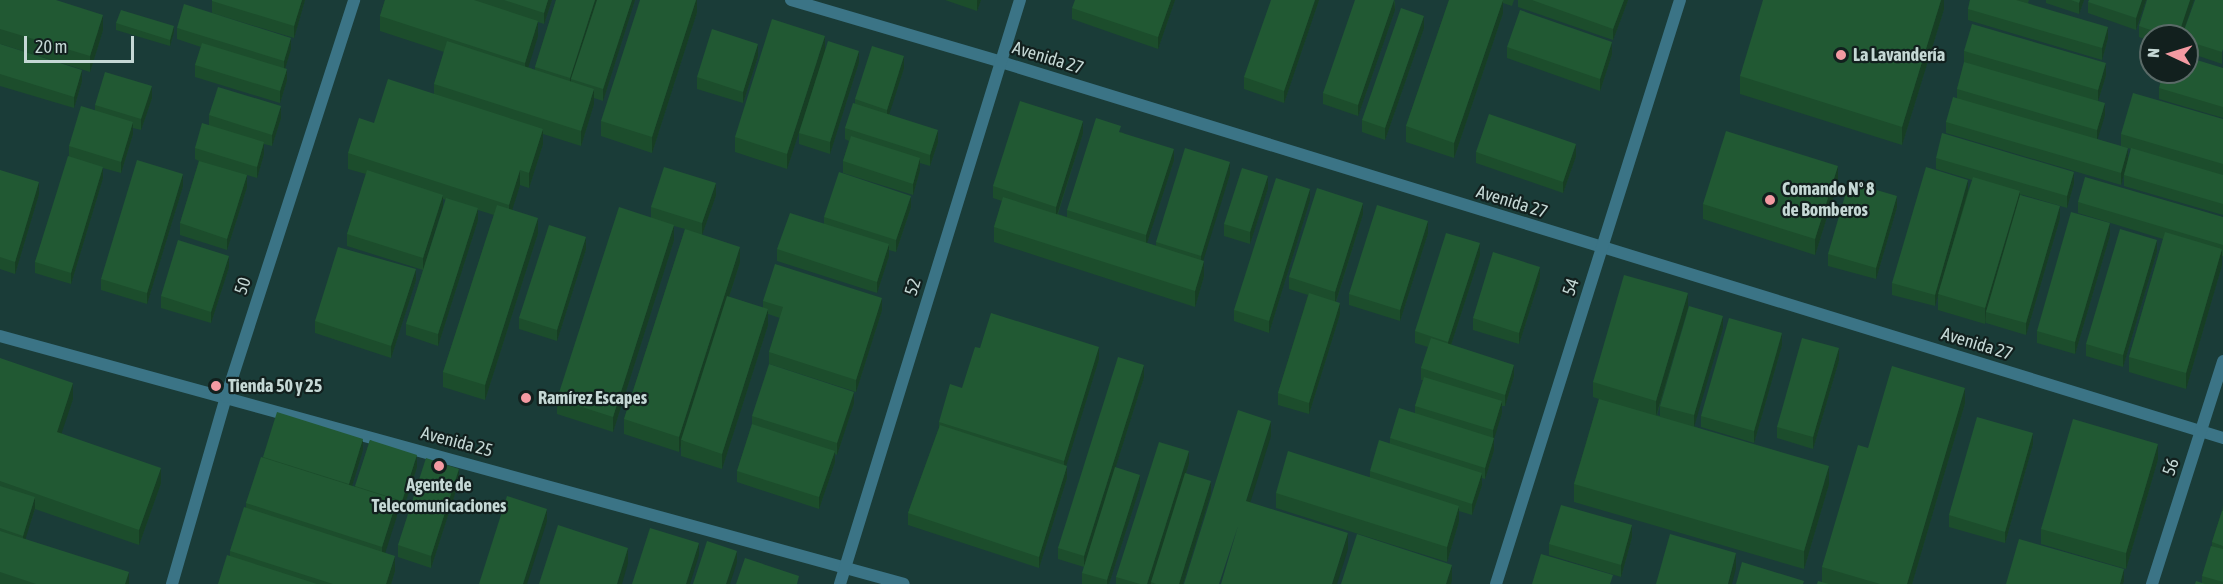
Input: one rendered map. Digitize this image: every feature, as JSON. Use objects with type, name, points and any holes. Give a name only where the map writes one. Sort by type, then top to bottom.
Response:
[{"type":"street","name":"50","points":[[172,584],[226,398],[354,0]]},
{"type":"street","name":"Avenida 27","points":[[791,0],[1001,62],[1602,249],[2223,438]]},
{"type":"street","name":"52","points":[[840,584],[1020,0]]},
{"type":"street","name":"54","points":[[1496,584],[1680,0]]},
{"type":"street","name":"Avenida 25","points":[[0,336],[846,566],[904,584]]},
{"type":"street","name":"56","points":[[2152,584],[2223,361]]},
{"type":"building","points":[[0,0],[56,0],[103,15],[90,56],[0,29]]},
{"type":"building","points":[[212,0],[302,0],[294,26]]},
{"type":"building","points":[[385,0],[474,0],[538,21],[525,63],[380,16]]},
{"type":"building","points":[[504,0],[548,0],[544,13]]},
{"type":"building","points":[[556,0],[595,0],[570,78],[535,67]]},
{"type":"building","points":[[597,0],[632,0],[603,89],[571,79]]},
{"type":"building","points":[[640,0],[696,0],[652,137],[601,121]]},
{"type":"building","points":[[1075,0],[1171,0],[1158,37],[1072,8]]},
{"type":"building","points":[[1271,0],[1315,0],[1284,91],[1244,77]]},
{"type":"building","points":[[1355,0],[1394,0],[1358,105],[1323,93]]},
{"type":"building","points":[[1449,0],[1503,0],[1454,143],[1406,126]]},
{"type":"building","points":[[1532,0],[1624,0],[1613,29]]},
{"type":"building","points":[[1763,0],[1941,0],[1902,127],[1740,76]]},
{"type":"building","points":[[1970,0],[2016,0],[2108,27],[2102,48],[1968,9]]},
{"type":"building","points":[[2089,0],[2142,0],[2136,18],[2088,2]]},
{"type":"building","points":[[2147,0],[2190,0],[2182,24],[2140,24]]},
{"type":"building","points":[[2195,0],[2223,0],[2222,52],[2199,45],[2199,24],[2186,24]]},
{"type":"building","points":[[184,4],[291,38],[284,61],[177,28]]},
{"type":"building","points":[[1401,8],[1424,16],[1385,128],[1362,120]]},
{"type":"building","points":[[121,10],[174,26],[170,40],[116,23]]},
{"type":"building","points":[[1520,10],[1612,42],[1600,79],[1507,47]]},
{"type":"building","points":[[772,19],[825,36],[787,154],[735,137]]},
{"type":"building","points":[[1972,24],[2106,63],[2098,90],[1964,51]]},
{"type":"building","points":[[712,29],[758,44],[743,92],[697,77]]},
{"type":"building","points":[[447,41],[594,89],[581,131],[434,84]]},
{"type":"building","points":[[828,41],[859,51],[830,142],[799,133]]},
{"type":"building","points":[[202,43],[287,69],[280,91],[195,65]]},
{"type":"building","points":[[0,44],[82,70],[74,97],[0,74]]},
{"type":"building","points":[[872,46],[904,56],[887,110],[855,99]]},
{"type":"building","points":[[2199,61],[2223,68],[2223,107],[2159,88],[2160,84],[2199,84]]},
{"type":"building","points":[[1964,62],[2105,103],[2097,130],[1957,89]]},
{"type":"building","points":[[105,72],[152,86],[141,119],[95,105]]},
{"type":"building","points":[[388,79],[543,129],[529,173],[520,170],[509,205],[348,153],[359,118],[374,123]]},
{"type":"building","points":[[218,87],[281,106],[272,135],[209,115]]},
{"type":"building","points":[[2133,93],[2223,119],[2223,164],[2121,134]]},
{"type":"building","points":[[1953,97],[2128,148],[2121,173],[1946,122]]},
{"type":"building","points":[[1020,101],[1083,121],[1056,207],[993,186]]},
{"type":"building","points":[[853,103],[938,130],[930,155],[845,128]]},
{"type":"building","points":[[81,106],[133,122],[121,162],[69,146]]},
{"type":"building","points":[[1489,114],[1576,144],[1563,182],[1476,152]]},
{"type":"building","points":[[1096,118],[1121,126],[1119,132],[1174,149],[1146,235],[1067,210]]},
{"type":"building","points":[[202,123],[264,142],[257,167],[195,148]]},
{"type":"building","name":"Comando Nº 8 de Bomberos","points":[[1726,131],[1838,166],[1815,239],[1703,204]]},
{"type":"building","points":[[1942,133],[2074,172],[2067,196],[1936,158]]},
{"type":"building","points":[[851,136],[920,158],[913,184],[843,161]]},
{"type":"building","points":[[1185,148],[1230,162],[1201,256],[1156,242]]},
{"type":"building","points":[[2131,148],[2223,175],[2223,204],[2124,175]]},
{"type":"building","points":[[68,156],[103,167],[71,273],[35,262]]},
{"type":"building","points":[[137,160],[183,174],[147,293],[101,279]]},
{"type":"building","points":[[199,161],[247,175],[227,239],[180,223]]},
{"type":"building","points":[[664,167],[716,183],[702,223],[651,207]]},
{"type":"building","points":[[1926,167],[1968,180],[1935,295],[1892,283]]},
{"type":"building","points":[[1242,168],[1268,176],[1250,232],[1224,224]]},
{"type":"building","points":[[0,170],[39,182],[15,262],[0,257]]},
{"type":"building","points":[[367,170],[443,195],[423,258],[347,234]]},
{"type":"building","points":[[839,172],[911,196],[896,240],[824,217]]},
{"type":"building","points":[[1973,177],[2020,191],[1985,308],[1938,294]]},
{"type":"building","points":[[2085,177],[2223,217],[2223,245],[2078,202]]},
{"type":"building","points":[[1276,178],[1310,189],[1269,321],[1234,310]]},
{"type":"building","points":[[1849,182],[1897,196],[1876,268],[1828,254]]},
{"type":"building","points":[[1317,188],[1363,203],[1335,292],[1289,277]]},
{"type":"building","points":[[2020,195],[2060,206],[2026,323],[1986,312]]},
{"type":"building","points":[[1003,197],[1204,261],[1195,291],[994,227]]},
{"type":"building","points":[[446,198],[478,208],[438,334],[406,324]]},
{"type":"building","points":[[497,205],[538,218],[485,385],[443,372]]},
{"type":"building","points":[[1377,205],[1428,221],[1400,310],[1349,294]]},
{"type":"building","points":[[619,207],[674,225],[613,417],[557,399]]},
{"type":"building","points":[[2071,212],[2110,223],[2075,342],[2037,331]]},
{"type":"building","points":[[790,213],[889,244],[877,282],[777,249]]},
{"type":"building","points":[[549,225],[586,237],[557,330],[519,318]]},
{"type":"building","points":[[685,229],[740,247],[679,437],[624,419]]},
{"type":"building","points":[[2120,229],[2157,240],[2123,355],[2086,344]]},
{"type":"building","points":[[2165,232],[2222,249],[2186,373],[2129,357]]},
{"type":"building","points":[[1446,233],[1480,243],[1448,342],[1415,331]]},
{"type":"building","points":[[178,240],[229,256],[211,312],[161,296]]},
{"type":"building","points":[[338,247],[416,269],[391,346],[315,321]]},
{"type":"building","points":[[1493,252],[1540,267],[1519,333],[1473,318]]},
{"type":"building","points":[[775,264],[882,298],[856,380],[769,352],[783,307],[763,301]]},
{"type":"building","points":[[1624,275],[1688,293],[1656,401],[1593,382]]},
{"type":"building","points":[[1309,293],[1340,303],[1309,403],[1278,393]]},
{"type":"building","points":[[727,296],[768,309],[722,454],[681,440]]},
{"type":"building","points":[[1689,306],[1723,316],[1694,415],[1660,406]]},
{"type":"building","points":[[991,313],[1099,347],[1064,461],[939,422],[950,384],[962,388],[975,347],[980,348]]},
{"type":"building","points":[[1729,318],[1782,333],[1754,431],[1701,416]]},
{"type":"building","points":[[1431,338],[1514,365],[1505,395],[1421,368]]},
{"type":"building","points":[[1802,338],[1839,348],[1813,437],[1777,427]]},
{"type":"building","points":[[1118,357],[1144,365],[1084,556],[1058,548]]},
{"type":"building","points":[[0,358],[73,383],[57,432],[161,468],[139,530],[0,481]]},
{"type":"building","points":[[769,364],[854,392],[837,443],[752,416]]},
{"type":"building","points":[[1892,366],[1965,388],[1907,584],[1880,584],[1822,567],[1858,445],[1868,448]]},
{"type":"building","points":[[1424,377],[1502,401],[1493,430],[1415,406]]},
{"type":"building","points":[[1599,399],[1829,466],[1804,551],[1574,484]]},
{"type":"building","points":[[1399,408],[1494,438],[1485,468],[1390,438]]},
{"type":"building","points":[[1238,410],[1271,421],[1246,501],[1348,533],[1332,584],[1221,584],[1238,526],[1219,584],[1184,584]]},
{"type":"building","points":[[277,412],[363,439],[349,484],[263,457]]},
{"type":"building","points":[[1977,417],[2033,433],[2005,532],[1949,515]]},
{"type":"building","points":[[2073,419],[2158,444],[2126,553],[2041,529]]},
{"type":"building","points":[[752,424],[835,451],[819,497],[737,471]]},
{"type":"building","points":[[940,425],[1067,466],[1039,557],[908,513]]},
{"type":"building","points":[[370,440],[417,455],[402,501],[355,486]]},
{"type":"building","points":[[1379,440],[1482,473],[1472,504],[1370,471]]},
{"type":"building","points":[[1159,442],[1189,451],[1147,584],[1140,584],[1116,577]]},
{"type":"building","points":[[1288,451],[1459,506],[1447,547],[1276,493]]},
{"type":"building","points":[[261,457],[397,500],[382,547],[246,503]]},
{"type":"building","points":[[426,458],[459,469],[431,556],[398,545]]},
{"type":"building","points":[[1115,467],[1140,475],[1107,580],[1082,573]]},
{"type":"building","points":[[1185,473],[1211,481],[1179,584],[1156,584],[1151,582]]},
{"type":"building","points":[[0,486],[35,497],[23,536],[0,528]]},
{"type":"building","points":[[507,496],[547,509],[523,584],[479,584]]},
{"type":"building","points":[[1561,505],[1632,525],[1621,565],[1549,544]]},
{"type":"building","points":[[244,507],[395,556],[386,584],[333,584],[230,551]]},
{"type":"building","points":[[2223,511],[2223,546],[2212,542]]},
{"type":"building","points":[[558,525],[628,548],[617,584],[539,584]]},
{"type":"building","points":[[650,528],[699,543],[686,584],[632,584]]},
{"type":"building","points":[[0,531],[129,572],[125,584],[36,584],[0,572]]},
{"type":"building","points":[[1357,534],[1452,565],[1446,584],[1341,584]]},
{"type":"building","points":[[1670,534],[1736,553],[1728,584],[1656,584]]},
{"type":"building","points":[[2019,539],[2124,569],[2120,584],[2006,584]]},
{"type":"building","points":[[707,541],[737,551],[726,584],[693,584]]},
{"type":"building","points":[[2211,546],[2223,549],[2223,582],[2202,576]]},
{"type":"building","points":[[1541,554],[1613,575],[1610,584],[1532,584]]},
{"type":"building","points":[[227,555],[317,584],[218,584]]},
{"type":"building","points":[[745,558],[799,576],[797,584],[736,584]]},
{"type":"building","points":[[1742,562],[1804,581],[1803,584],[1736,584]]},
{"type":"place","name":"La Lavandería","points":[[1841,55]]},
{"type":"place","name":"Comando Nº 8 de Bomberos","points":[[1770,200]]},
{"type":"place","name":"Tienda 50 y 25","points":[[216,386]]},
{"type":"place","name":"Ramírez Escapes","points":[[526,398]]},
{"type":"place","name":"Agente de Telecomunicaciones","points":[[439,466]]}]
